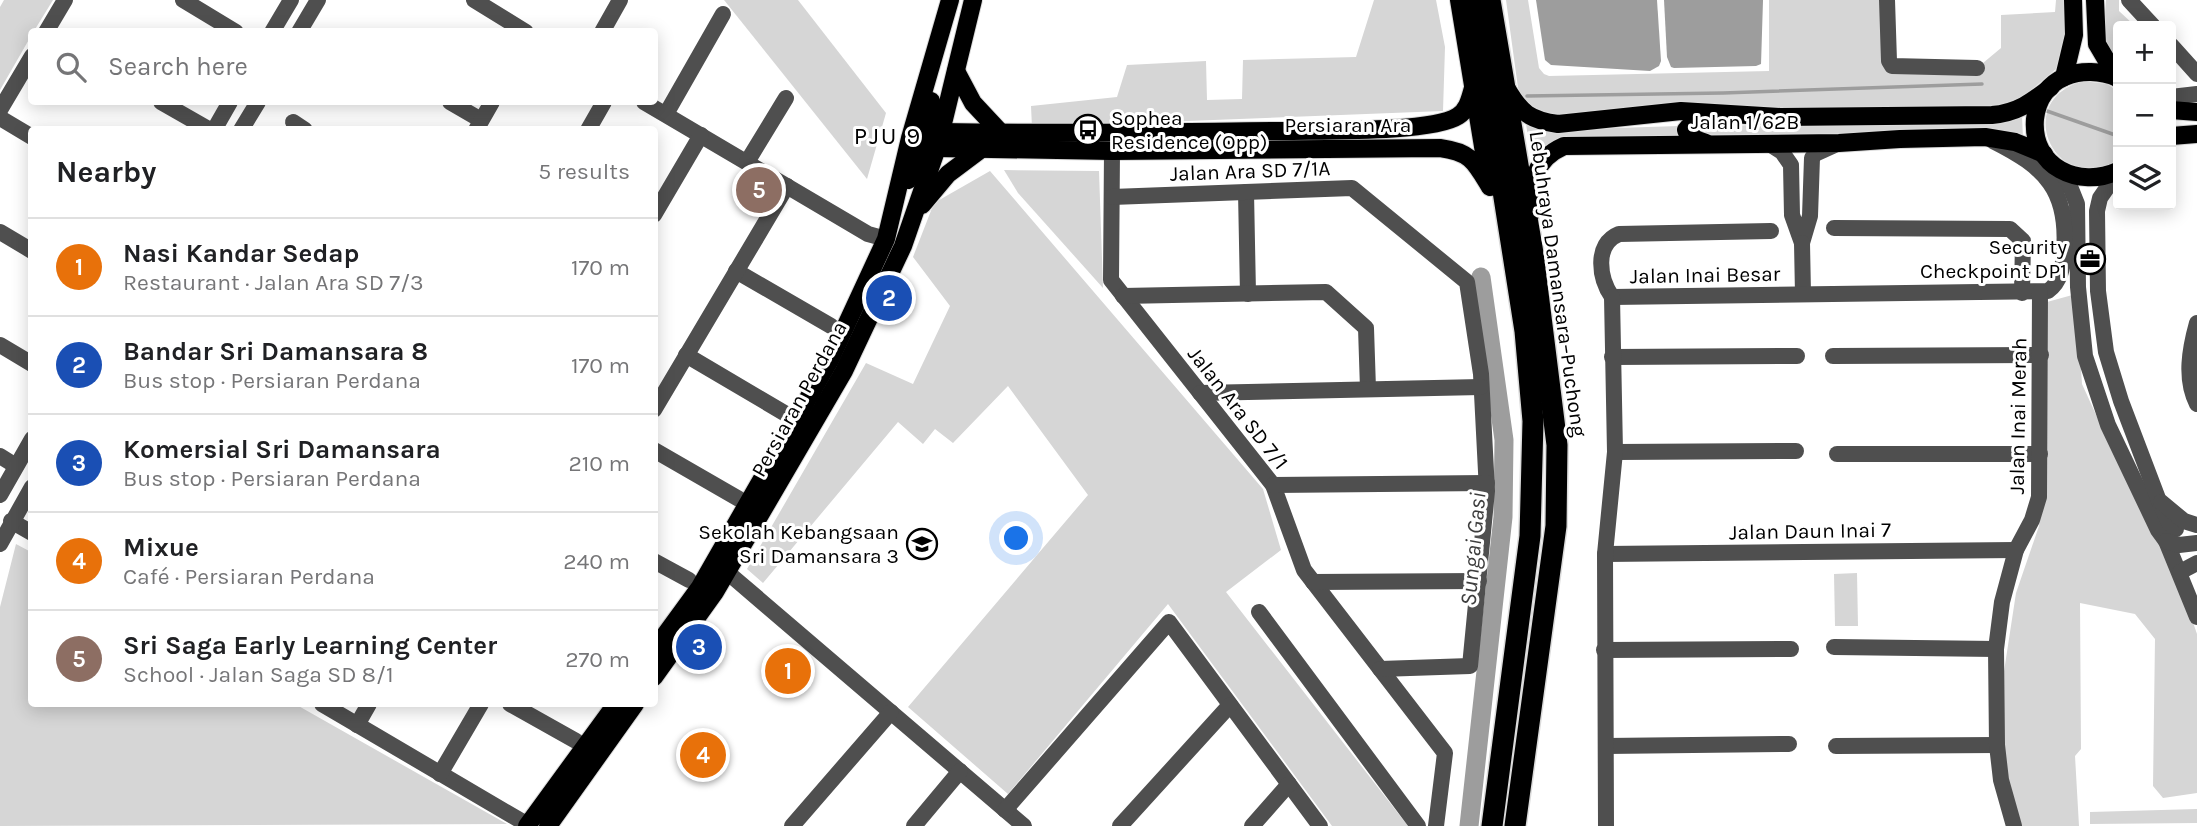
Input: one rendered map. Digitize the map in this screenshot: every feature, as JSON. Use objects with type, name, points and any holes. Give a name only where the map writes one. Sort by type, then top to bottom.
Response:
[{"type":"highway","points":[[1473,0],[1525,331]]},
{"type":"highway","name":"Lebuhraya Damansara–Puchong","points":[[1490,0],[1533,253],[1553,412],[1558,484],[1556,526],[1515,826]]},
{"type":"highway","points":[[1490,187],[1504,256],[1525,331]]},
{"type":"highway","name":"Lebuhraya Damansara–Puchong","points":[[1492,826],[1530,536],[1533,421],[1525,331]]},
{"type":"main road","name":"Persiaran Perdana","points":[[658,671],[715,592],[844,372],[903,246],[956,71],[973,0]]},
{"type":"main road","points":[[1459,0],[1490,187]]},
{"type":"main road","points":[[2048,159],[2037,138],[2035,119],[2040,102],[2057,82],[2074,35],[2073,0]]},
{"type":"main road","points":[[2095,0],[2097,44],[2113,70]]},
{"type":"main road","name":"Persiaran Perdana","points":[[660,643],[700,587],[745,499],[830,360],[886,239],[909,138],[949,2]]},
{"type":"main road","points":[[886,239],[913,169],[935,140],[926,121],[940,65],[949,2]]},
{"type":"main road","points":[[956,71],[973,103],[1001,133]]},
{"type":"main road","points":[[2057,82],[2081,71],[2100,71],[2113,76]]},
{"type":"main road","name":"Jalan 1/62B","points":[[1503,83],[1516,105],[1525,113],[1539,121],[1558,124],[1681,111],[1780,117],[2000,115],[2026,107],[2057,82]]},
{"type":"main road","name":"Persiaran Ara","points":[[935,140],[980,150],[1112,151],[1271,139],[1434,123],[1458,116],[1466,108],[1474,88]]},
{"type":"main road","points":[[2176,110],[2197,112]]},
{"type":"main road","points":[[1713,144],[1689,137],[1686,134],[1688,126],[1780,117]]},
{"type":"main road","name":"Persiaran Ara","points":[[935,140],[1001,133],[1271,139],[1440,148],[1466,154],[1476,163],[1490,187]]},
{"type":"main road","points":[[2176,136],[2197,134]]},
{"type":"main road","name":"Jalan 1/62B","points":[[1533,253],[1534,179],[1540,162],[1549,153],[1564,146],[1771,145],[1985,137],[2015,142],[2077,178],[2091,179],[2113,174]]},
{"type":"main road","points":[[912,219],[948,174],[980,150]]},
{"type":"main road","points":[[660,643],[690,614],[715,579],[727,572],[728,558],[743,530],[745,499]]},
{"type":"main road","points":[[528,825],[614,707]]},
{"type":"main road","points":[[548,826],[633,707]]},
{"type":"street","points":[[48,28],[65,0]]},
{"type":"street","points":[[183,0],[229,28]]},
{"type":"street","points":[[274,28],[290,0]]},
{"type":"street","points":[[301,28],[318,0]]},
{"type":"street","points":[[474,0],[520,28]]},
{"type":"street","points":[[604,28],[620,0]]},
{"type":"street","points":[[1887,0],[1889,61],[1892,66],[1978,68]]},
{"type":"street","points":[[2129,0],[2148,21]]},
{"type":"street","points":[[666,114],[723,14]]},
{"type":"street","points":[[2176,51],[2197,74]]},
{"type":"street","points":[[0,110],[28,63]]},
{"type":"street","points":[[2176,96],[2197,94]]},
{"type":"street","points":[[747,162],[786,98]]},
{"type":"street","points":[[166,105],[205,126]]},
{"type":"street","points":[[215,126],[228,105]]},
{"type":"street","points":[[244,126],[256,105]]},
{"type":"street","points":[[454,105],[479,125],[490,105]]},
{"type":"street","points":[[590,126],[602,105]]},
{"type":"street","points":[[650,105],[747,162],[783,192],[886,239]]},
{"type":"street","points":[[0,118],[28,135]]},
{"type":"street","points":[[658,208],[701,135]]},
{"type":"street","points":[[1985,137],[2034,166],[2053,185],[2059,197],[2064,229],[2063,266],[2053,287],[2040,292]]},
{"type":"street","points":[[1802,243],[1810,216],[1812,158],[1839,143]]},
{"type":"street","points":[[1771,145],[1789,160],[1793,215],[1802,243],[1803,294]]},
{"type":"street","name":"Jalan Ara SD 7/1","points":[[1112,151],[1111,280],[1273,485],[1304,570],[1444,753],[1436,826]]},
{"type":"street","points":[[2048,159],[2071,189],[2077,204],[2078,287],[2085,356],[2108,425],[2158,530],[2171,535],[2179,545],[2197,543]]},
{"type":"street","points":[[2113,178],[2104,190],[2097,211],[2099,300],[2106,352],[2121,401],[2169,523],[2171,535],[2192,568],[2197,617]]},
{"type":"street","name":"Jalan Ara SD 7/1A","points":[[1112,197],[1352,188],[1466,282],[1481,387],[1487,483],[1470,666],[1380,669]]},
{"type":"street","points":[[658,403],[783,192]]},
{"type":"street","points":[[1246,192],[1248,294]]},
{"type":"street","points":[[1792,202],[1810,202]]},
{"type":"street","points":[[1834,228],[2010,229],[2023,241],[2022,293]]},
{"type":"street","points":[[1612,297],[1601,275],[1602,249],[1612,237],[1619,234],[1771,231]]},
{"type":"street","points":[[0,232],[28,249]]},
{"type":"street","points":[[736,271],[831,326]]},
{"type":"street","points":[[1123,296],[1326,292],[1366,328],[1368,389]]},
{"type":"street","name":"Jalan Inai Besar","points":[[1606,826],[1605,554],[1615,453],[1612,297],[2040,292]]},
{"type":"street","name":"Jalan Inai Merah","points":[[2014,826],[2001,780],[1997,745],[1996,649],[2002,602],[2015,550],[2036,511],[2040,482],[2040,292]]},
{"type":"street","points":[[2197,323],[2189,367],[2190,387],[2197,404]]},
{"type":"street","points":[[0,345],[28,362]]},
{"type":"street","points":[[686,355],[786,414]]},
{"type":"street","points":[[1833,356],[2041,355]]},
{"type":"street","points":[[1612,357],[1797,356]]},
{"type":"street","points":[[1200,393],[1481,387]]},
{"type":"street","points":[[0,495],[28,446]]},
{"type":"street","points":[[1615,453],[1796,451]]},
{"type":"street","points":[[658,452],[745,499]]},
{"type":"street","points":[[1837,454],[2040,454]]},
{"type":"street","points":[[0,456],[16,466]]},
{"type":"street","points":[[1273,485],[1487,483]]},
{"type":"street","points":[[0,544],[28,493]]},
{"type":"street","points":[[2159,501],[2184,521],[2197,526]]},
{"type":"street","points":[[11,521],[28,530]]},
{"type":"street","points":[[2171,535],[2197,526]]},
{"type":"street","name":"Jalan Daun Inai 7","points":[[1605,554],[2015,550]]},
{"type":"street","points":[[658,563],[689,580]]},
{"type":"street","points":[[727,572],[1024,826]]},
{"type":"street","points":[[1313,582],[1479,581]]},
{"type":"street","points":[[1259,612],[1418,826]]},
{"type":"street","points":[[1005,810],[1169,622],[1320,826]]},
{"type":"street","points":[[1835,647],[1996,649]]},
{"type":"street","points":[[1604,650],[1791,649]]},
{"type":"street","points":[[1120,826],[1230,705]]},
{"type":"street","points":[[327,707],[528,825]]},
{"type":"street","points":[[357,724],[367,707]]},
{"type":"street","points":[[440,774],[479,707]]},
{"type":"street","points":[[515,707],[576,741]]},
{"type":"street","points":[[792,826],[891,712]]},
{"type":"street","points":[[1606,746],[1789,744]]},
{"type":"street","points":[[1836,746],[1997,745]]},
{"type":"street","points":[[914,826],[960,771]]},
{"type":"street","points":[[1252,826],[1289,784]]},
{"type":"shaded area","points":[[4,0],[53,0],[36,28],[28,28],[28,41],[0,90],[0,7]]},
{"type":"shaded area","points":[[724,0],[798,0],[886,113],[867,179]]},
{"type":"shaded area","points":[[1374,0],[1436,0],[1445,47],[1443,111],[1032,127],[1031,106],[1117,97],[1127,65],[1206,61],[1207,100],[1242,99],[1243,60],[1356,57]]},
{"type":"shaded area","points":[[1506,0],[1528,0],[1539,68],[1549,76],[1769,71],[1769,0],[1886,0],[1887,68],[1977,68],[2001,48],[2001,15],[2055,12],[2056,0],[2070,0],[2062,64],[2012,106],[1684,106],[1543,117],[1524,102],[1518,88]]},
{"type":"shaded area","points":[[1536,0],[1657,0],[1661,61],[1659,66],[1650,71],[1551,65],[1545,60]]},
{"type":"shaded area","points":[[1664,0],[1763,0],[1761,64],[1671,67],[1667,57]]},
{"type":"shaded area","points":[[2106,0],[2119,0],[2119,11],[2130,21],[2113,21],[2113,54],[2106,40]]},
{"type":"shaded area","points":[[2083,81],[2107,84],[2113,88],[2113,161],[2096,169],[2077,167],[2061,158],[2050,144],[2046,126],[2049,108],[2061,92]]},
{"type":"shaded area","points":[[2022,116],[2023,139],[2005,132],[1695,135],[1700,126],[2007,121]]},
{"type":"shaded area","points":[[1526,124],[1552,130],[1679,126],[1679,137],[1542,151],[1532,161]]},
{"type":"shaded area","points":[[1004,170],[1099,171],[1103,288],[1018,193]]},
{"type":"shaded area","points":[[990,171],[1263,489],[1281,550],[1226,592],[1408,826],[1332,826],[1168,604],[1008,794],[908,707],[1088,495],[1008,386],[953,443],[935,429],[923,444],[898,422],[763,583],[747,569],[866,363],[913,384],[950,306],[913,257],[934,203]]},
{"type":"shaded area","points":[[2076,294],[2082,384],[2176,573],[2197,634],[2197,793],[2163,798],[2153,786],[2155,639],[2135,614],[2080,603],[2081,749],[2075,756],[2079,826],[2022,826],[2004,769],[2003,678],[2016,593],[2039,526],[2046,474],[2047,302]]},
{"type":"shaded area","points":[[16,544],[28,550],[28,707],[300,707],[507,824],[0,826],[0,607]]},
{"type":"shaded area","points":[[1857,573],[1858,626],[1835,626],[1834,574]]},
{"type":"shaded area","points":[[2197,809],[2197,823],[2090,824],[2090,812]]},
{"type":"waterway","points":[[1527,96],[1723,93],[1982,84]]},
{"type":"waterway","points":[[2047,111],[2113,134]]},
{"type":"waterway","name":"Sungai Gasi","points":[[1469,826],[1503,517],[1504,440],[1481,277]]},
{"type":"place","name":"Sophea Residence (Opp)","points":[[1088,130]]},
{"type":"place","name":"Sri Saga Early Learning Center","points":[[759,190]]},
{"type":"place","name":"Security Checkpoint DP1","points":[[2090,259]]},
{"type":"place","name":"Bandar Sri Damansara 8","points":[[889,298]]},
{"type":"place","name":"Sekolah Kebangsaan Sri Damansara 3","points":[[922,544]]},
{"type":"place","name":"Komersial Sri Damansara","points":[[699,647]]},
{"type":"place","name":"Nasi Kandar Sedap","points":[[788,671]]},
{"type":"place","name":"Mixue","points":[[703,755]]},
{"type":"district","name":"PJU 9","points":[[888,136]]}]
